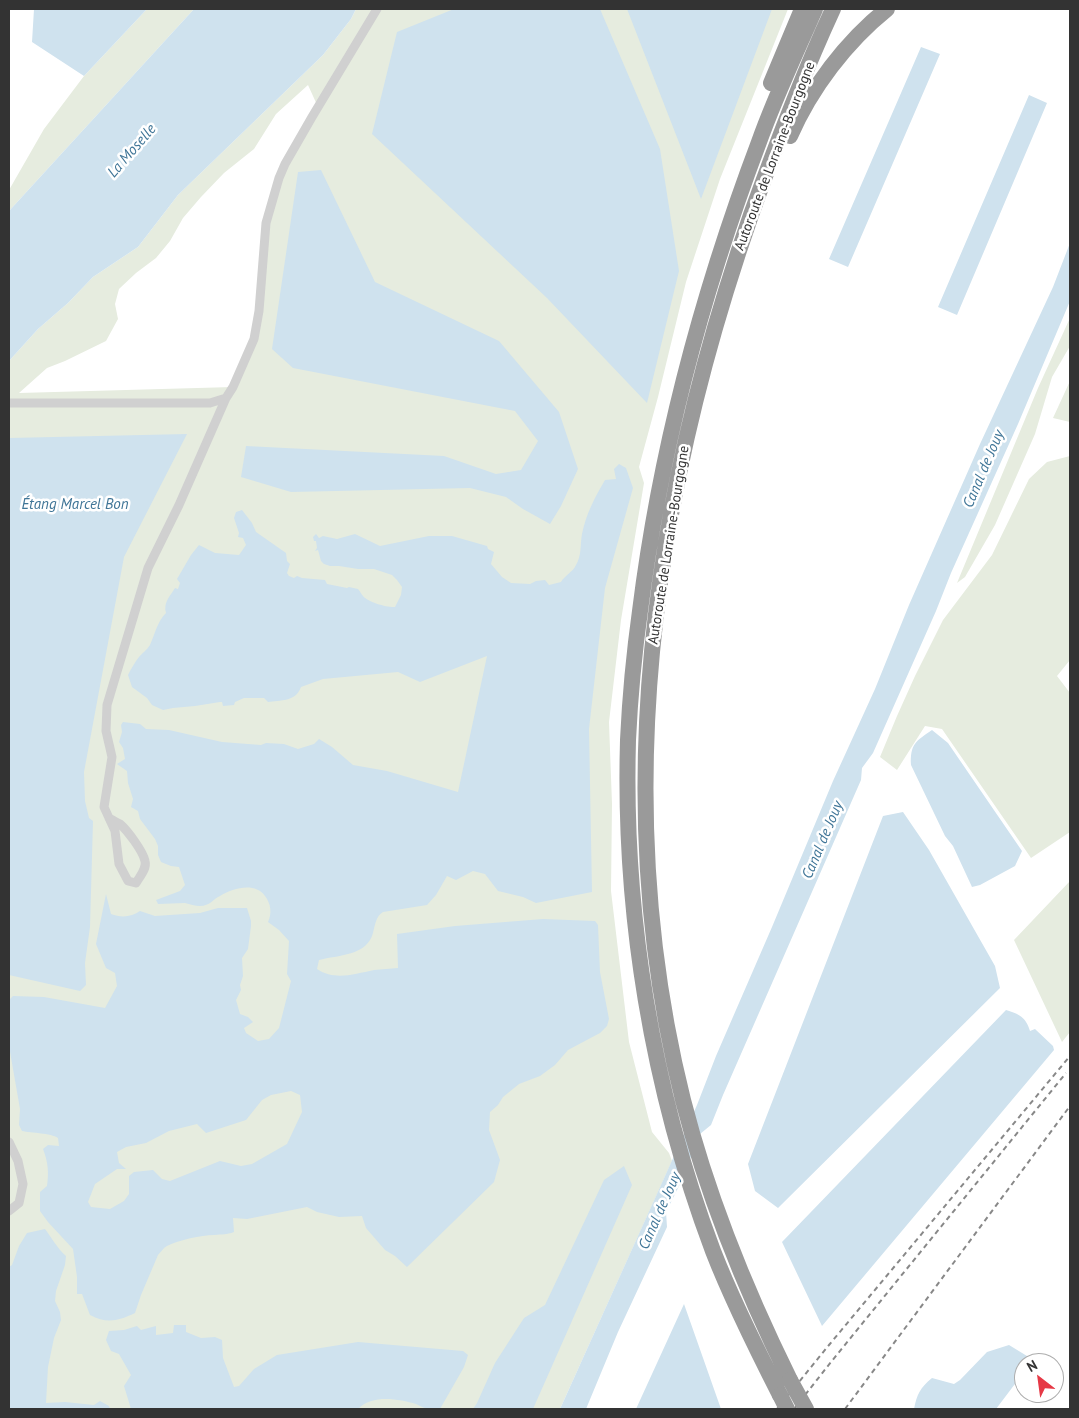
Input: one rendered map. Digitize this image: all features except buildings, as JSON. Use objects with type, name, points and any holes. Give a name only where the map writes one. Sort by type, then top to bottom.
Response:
[{"type":"highway","points":[[760,139],[763,104],[802,9]]},
{"type":"highway","name":"Autoroute de Lorraine-Bourgogne","points":[[784,1402],[747,1330],[724,1276],[693,1192],[659,1070],[637,940],[629,855],[628,740],[636,640],[645,568],[659,490],[684,377],[721,252],[760,139],[815,9]]},
{"type":"highway","name":"Autoroute de Lorraine-Bourgogne","points":[[806,1409],[774,1347],[738,1267],[703,1170],[683,1100],[661,991],[648,885],[644,785],[654,621],[674,498],[701,378],[725,291],[778,138],[833,9]]},
{"type":"highway","points":[[738,252],[802,110],[846,48],[877,16],[887,9]]},
{"type":"street","points":[[109,818],[119,824],[129,834],[145,860],[144,870],[136,883],[128,881],[119,864],[115,831],[109,818],[104,807],[112,757],[106,731],[107,705],[148,568],[254,338],[259,311],[266,223],[279,178],[285,164],[377,9]]},
{"type":"street","points":[[9,403],[210,403],[226,398]]},
{"type":"street","points":[[9,1142],[18,1161],[23,1184],[19,1203],[9,1211]]},
{"type":"shaded area","points":[[147,9],[194,9],[9,211],[9,190],[44,129],[84,76]]},
{"type":"shaded area","points":[[356,9],[788,9],[720,179],[686,282],[639,467],[644,483],[621,620],[609,722],[612,804],[611,891],[629,1042],[652,1132],[669,1153],[672,1161],[560,1409],[9,1409],[9,361],[38,329],[68,303],[93,277],[138,247],[178,195],[323,55],[351,19]],"holes":[[[308,85],[318,107],[279,178],[266,223],[254,338],[233,387],[19,393],[47,368],[106,341],[118,319],[115,304],[119,289],[156,258],[170,241],[183,218],[201,197],[224,173],[254,149],[276,114]]]},
{"type":"shaded area","points":[[1070,318],[1070,346],[1052,377],[1035,434],[995,525],[965,577],[957,583],[1038,388]]},
{"type":"shaded area","points":[[1070,381],[1070,422],[1053,418]]},
{"type":"shaded area","points":[[1070,456],[1070,660],[1057,676],[1070,693],[1070,832],[1031,858],[942,729],[925,726],[897,770],[880,757],[915,676],[943,620],[992,555],[1029,479],[1047,462]]},
{"type":"shaded area","points":[[1070,881],[1070,1032],[1062,1042],[1014,940]]},
{"type":"water","points":[[34,9],[147,9],[84,76],[32,42]]},
{"type":"water","name":"La Moselle","points":[[194,9],[356,9],[351,19],[323,55],[178,195],[138,247],[93,277],[68,303],[38,329],[9,361],[9,211]]},
{"type":"water","points":[[454,9],[600,9],[660,149],[679,271],[647,403],[547,298],[372,134],[397,32]]},
{"type":"water","points":[[627,9],[772,9],[701,199]]},
{"type":"water","points":[[921,47],[940,54],[848,267],[829,259]]},
{"type":"water","points":[[1029,95],[1047,103],[957,315],[938,307]]},
{"type":"water","points":[[321,170],[375,282],[499,341],[559,412],[578,469],[561,506],[550,524],[506,497],[470,488],[291,492],[241,477],[246,446],[444,456],[496,474],[521,470],[538,441],[515,411],[293,368],[272,349],[298,172]]},
{"type":"water","name":"Canal de Jouy","points":[[1070,243],[1070,301],[873,753],[862,768],[861,780],[711,1125],[700,1134],[681,1182],[666,1212],[667,1227],[618,1332],[586,1409],[560,1409],[697,1105],[716,1056],[833,781],[875,689],[909,605],[980,444],[1053,287]]},
{"type":"water","name":"Étang Marcel Bon","points":[[187,434],[124,557],[84,772],[85,801],[89,818],[93,821],[90,927],[85,963],[86,985],[80,991],[9,975],[9,438]]},
{"type":"water","points":[[619,464],[626,468],[633,488],[605,588],[589,729],[592,892],[536,903],[523,897],[498,891],[485,874],[473,871],[456,880],[447,876],[436,895],[427,905],[383,912],[377,918],[370,941],[365,946],[351,953],[319,960],[317,969],[324,973],[338,976],[398,968],[397,934],[455,926],[543,919],[595,921],[598,925],[600,972],[609,1019],[607,1026],[600,1033],[568,1050],[555,1065],[540,1076],[519,1084],[503,1097],[490,1112],[489,1130],[500,1160],[494,1182],[407,1267],[385,1250],[366,1228],[362,1216],[339,1217],[317,1212],[307,1207],[247,1219],[233,1218],[234,1232],[190,1238],[163,1249],[158,1255],[135,1313],[112,1320],[102,1320],[90,1315],[82,1294],[77,1294],[77,1277],[73,1249],[40,1211],[40,1192],[47,1186],[48,1176],[43,1149],[48,1145],[59,1146],[58,1138],[46,1134],[22,1131],[19,1125],[20,1109],[9,1046],[9,1000],[13,996],[44,997],[105,1008],[117,986],[115,973],[106,968],[96,944],[106,894],[111,914],[119,916],[130,916],[140,911],[155,916],[200,913],[218,908],[247,908],[251,926],[248,949],[242,958],[243,976],[240,985],[241,990],[236,1000],[240,1014],[248,1017],[253,1022],[244,1028],[246,1033],[258,1041],[269,1039],[279,1028],[291,981],[287,974],[289,941],[268,922],[270,905],[265,896],[256,889],[237,889],[225,893],[203,906],[185,903],[158,904],[156,900],[180,891],[185,885],[179,867],[161,862],[155,839],[140,819],[138,811],[131,807],[133,799],[128,783],[127,771],[117,764],[125,759],[123,748],[119,742],[122,732],[121,725],[123,722],[140,724],[146,729],[169,730],[222,742],[261,745],[266,743],[284,744],[298,749],[314,744],[319,739],[332,747],[353,765],[387,771],[458,792],[487,656],[420,682],[398,672],[323,679],[301,687],[299,692],[292,698],[282,700],[268,702],[264,698],[244,698],[235,702],[234,705],[223,706],[222,702],[220,702],[163,710],[152,705],[147,698],[132,687],[128,675],[150,645],[158,624],[166,613],[165,606],[168,600],[175,588],[178,589],[180,583],[177,579],[191,555],[199,545],[215,553],[239,555],[246,545],[243,538],[238,537],[239,533],[234,518],[236,512],[242,510],[256,532],[286,553],[287,561],[290,564],[287,573],[289,576],[325,580],[327,584],[358,589],[365,598],[383,606],[395,607],[401,595],[402,587],[397,580],[392,575],[374,569],[358,569],[324,564],[321,561],[318,550],[315,551],[317,548],[316,541],[314,541],[313,537],[316,534],[319,538],[323,536],[337,539],[355,534],[380,546],[429,536],[452,536],[487,546],[488,549],[494,552],[491,564],[502,577],[511,583],[530,584],[545,580],[549,585],[561,582],[575,567],[579,557],[582,534],[588,513],[605,480],[616,479],[614,469]],"holes":[[[291,1091],[300,1095],[302,1112],[287,1144],[252,1164],[241,1166],[220,1161],[170,1181],[162,1179],[153,1170],[134,1172],[129,1176],[129,1194],[124,1201],[110,1209],[91,1207],[88,1202],[95,1184],[117,1169],[126,1169],[119,1163],[117,1152],[126,1147],[146,1143],[169,1131],[197,1124],[206,1133],[246,1120],[262,1100],[271,1095]]]},
{"type":"water","points":[[932,730],[948,743],[1022,851],[1015,866],[980,885],[972,887],[911,765],[915,744]]},
{"type":"water","points":[[903,812],[929,850],[995,966],[1000,988],[778,1208],[755,1191],[748,1164],[883,816]]},
{"type":"water","points":[[1006,1010],[1021,1017],[1026,1022],[1030,1031],[1035,1029],[1053,1046],[1054,1050],[822,1326],[782,1242]]},
{"type":"water","points":[[624,1166],[632,1185],[533,1409],[473,1409],[495,1363],[524,1318],[545,1305],[604,1180]]},
{"type":"water","points":[[45,1229],[66,1256],[65,1265],[56,1291],[55,1301],[61,1320],[54,1338],[48,1367],[46,1403],[65,1402],[94,1405],[100,1401],[109,1406],[110,1409],[9,1409],[9,1267],[12,1265],[19,1246],[27,1233]]},
{"type":"water","points":[[684,1304],[721,1409],[636,1409]]},
{"type":"water","points":[[174,1325],[186,1325],[186,1332],[201,1338],[215,1337],[222,1340],[223,1358],[234,1387],[239,1386],[254,1369],[277,1355],[358,1342],[463,1351],[468,1355],[464,1367],[440,1409],[429,1409],[409,1402],[386,1399],[371,1401],[358,1409],[131,1409],[124,1386],[131,1375],[119,1354],[111,1351],[106,1340],[109,1331],[124,1330],[137,1326],[141,1330],[156,1326],[156,1335],[173,1333]]},
{"type":"water","points":[[1009,1345],[1022,1353],[1014,1353],[1014,1385],[996,1409],[914,1409],[920,1392],[932,1378],[954,1384],[987,1352]]},
{"type":"railway","points":[[777,1409],[1070,1056]]},
{"type":"railway","points":[[794,1409],[1066,1073]]},
{"type":"railway","points":[[845,1409],[1070,1106]]}]
